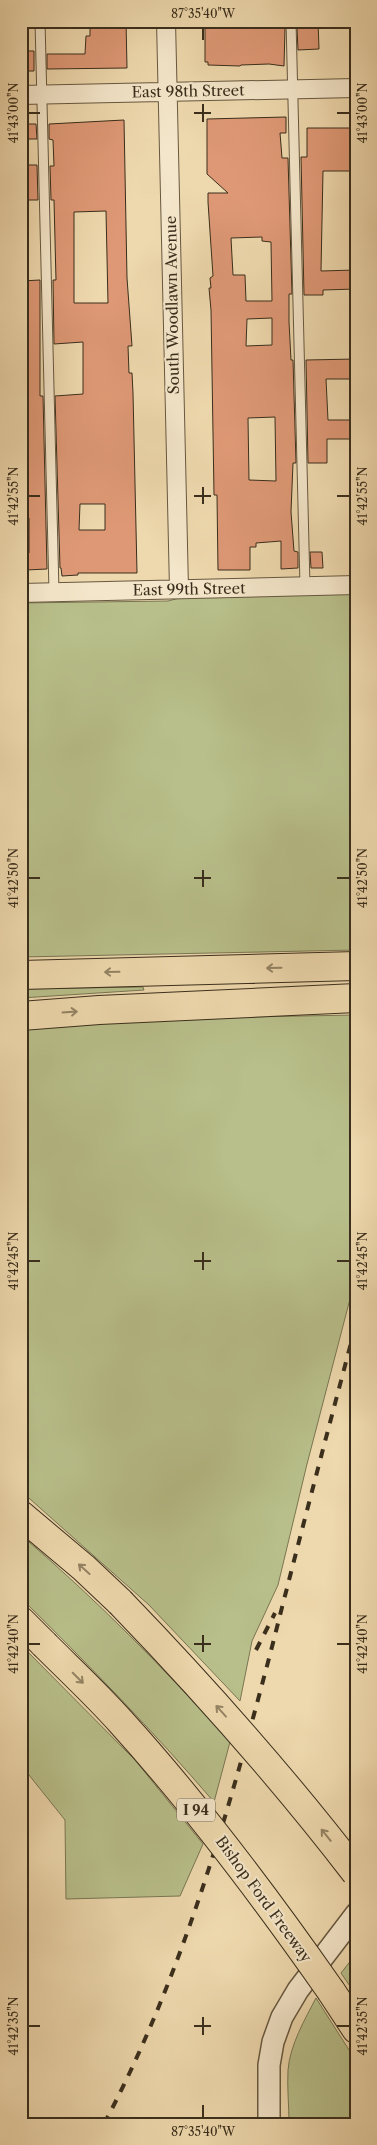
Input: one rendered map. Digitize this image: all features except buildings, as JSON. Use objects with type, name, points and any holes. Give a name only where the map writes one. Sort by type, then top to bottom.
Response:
[{"type":"highway","points":[[21,975],[356,966]]},
{"type":"highway","points":[[21,1016],[315,998],[356,998]]},
{"type":"highway","points":[[21,1515],[84,1568],[177,1661],[262,1758],[356,1873]]},
{"type":"highway","name":"Bishop Ford Freeway","points":[[21,1622],[120,1720],[167,1775],[253,1882],[356,2029]]},
{"type":"street","name":"South Woodlawn Avenue","points":[[166,21],[179,589]]},
{"type":"street","name":"East 98th Street","points":[[21,95],[356,88]]},
{"type":"street","name":"East 99th Street","points":[[21,593],[356,585]]},
{"type":"street","points":[[269,2124],[269,2065],[282,2017],[298,1990],[356,1914]]},
{"type":"lane","points":[[40,21],[54,592]]},
{"type":"lane","points":[[291,21],[305,586]]},
{"type":"green space","points":[[356,592],[356,950],[21,957],[21,603],[168,601],[187,596]]},
{"type":"green space","points":[[143,987],[144,990],[21,998],[21,989]]},
{"type":"green space","points":[[356,1015],[356,1276],[278,1585],[252,1641],[240,1701],[149,1605],[21,1491],[21,1028],[192,1018]]},
{"type":"green space","points":[[21,1535],[129,1635],[230,1742],[214,1802],[120,1698],[21,1598]]},
{"type":"green space","points":[[21,1645],[135,1760],[203,1844],[180,1896],[66,1899],[65,1820],[21,1765]]},
{"type":"green space","points":[[356,1954],[356,1995],[341,1973]]},
{"type":"green space","points":[[316,1998],[356,2061],[356,2124],[289,2124],[289,2061],[299,2032]]},
{"type":"railway","points":[[104,2124],[158,2008],[181,1949],[222,1827],[257,1705],[356,1324]]},
{"type":"railway","points":[[256,1650],[275,1613]]}]
